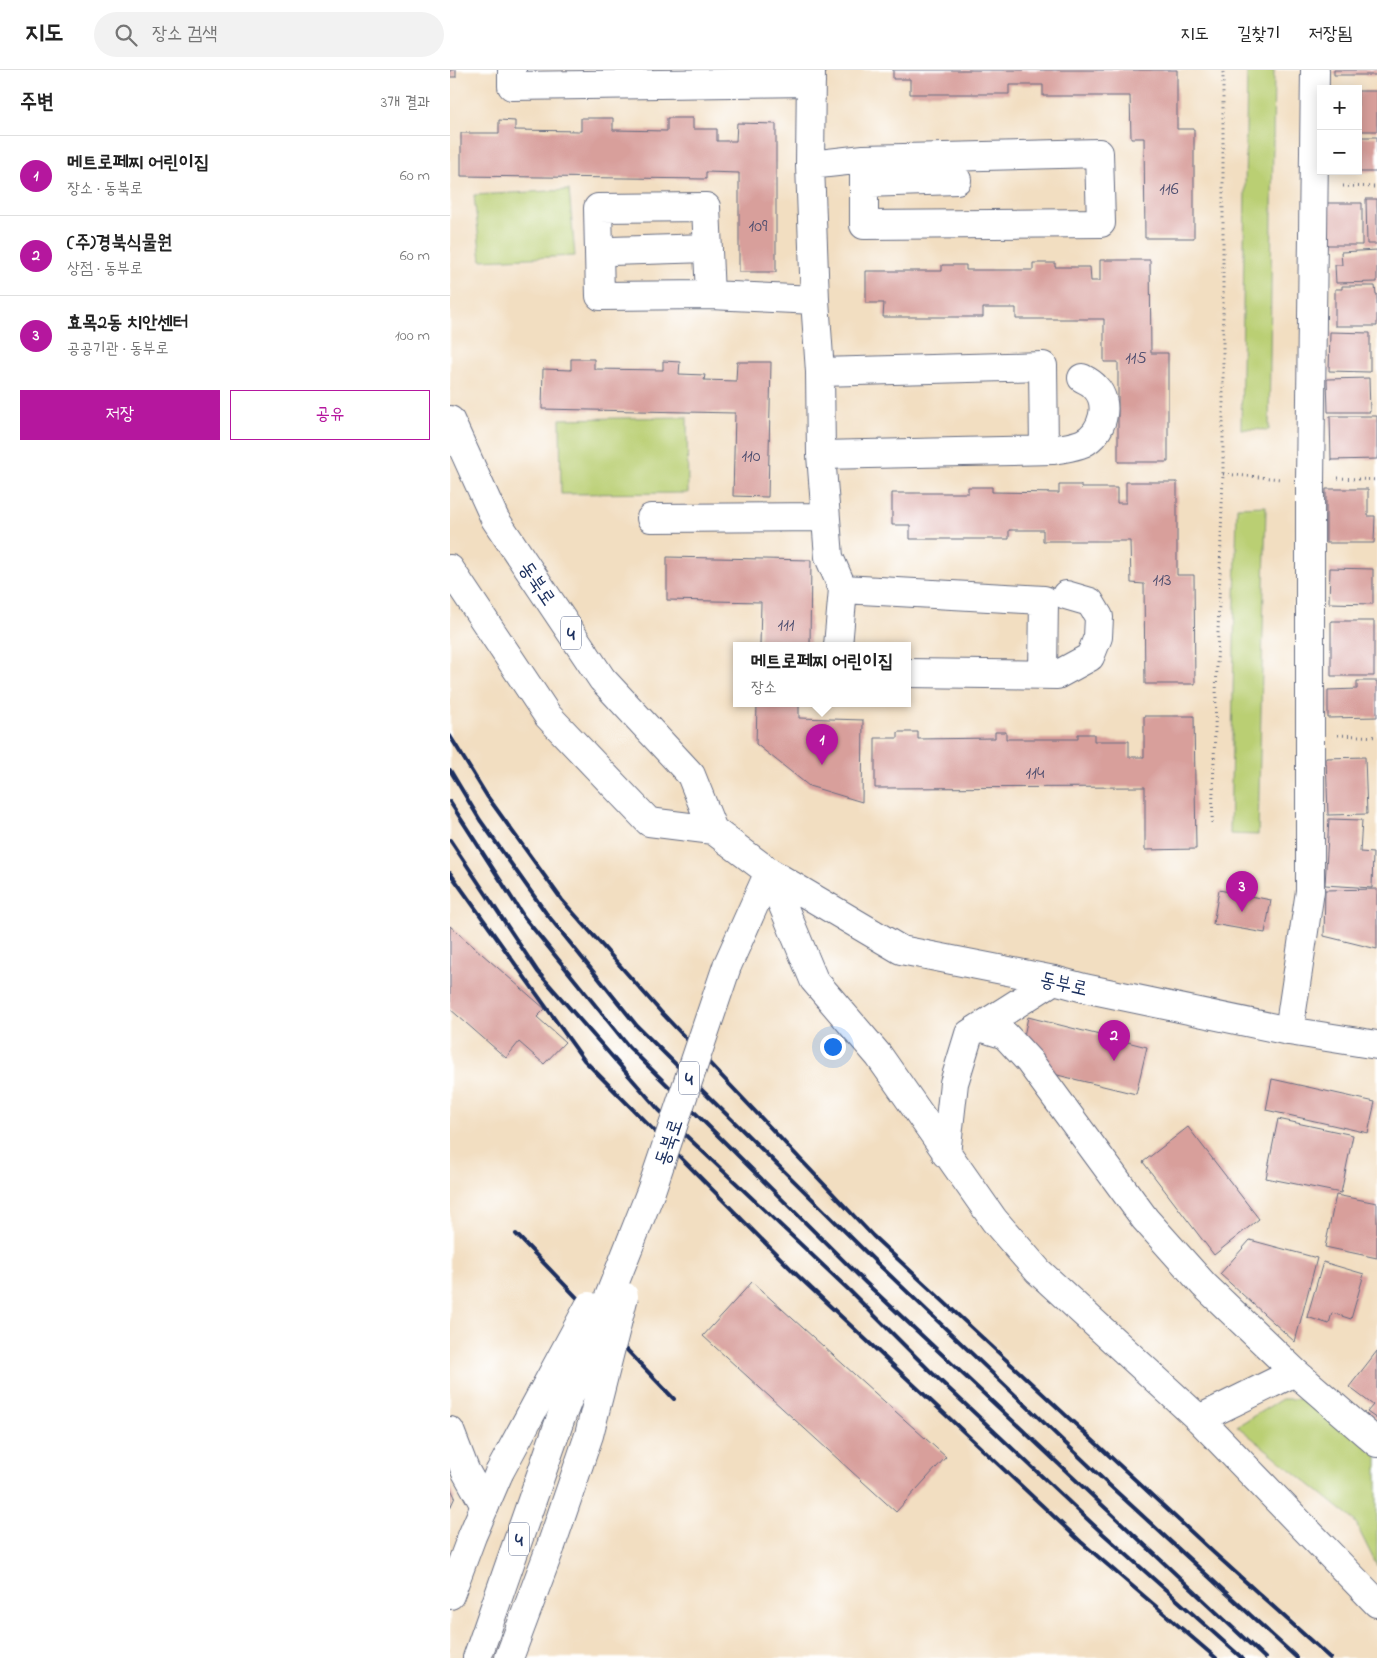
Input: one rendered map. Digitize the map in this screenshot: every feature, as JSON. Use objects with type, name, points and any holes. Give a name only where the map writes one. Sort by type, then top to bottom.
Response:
[{"type":"main road","points":[[512,70],[512,86],[701,77],[811,76],[810,165],[815,300],[820,372],[821,455],[829,557],[844,589],[838,642]]},
{"type":"main road","points":[[1289,1031],[1310,891],[1310,479],[1315,70]]},
{"type":"main road","points":[[1099,153],[1101,224],[864,225],[864,171],[1099,153]]},
{"type":"main road","points":[[810,165],[957,180]]},
{"type":"main road","points":[[710,295],[706,207],[598,208],[600,296],[710,295],[815,300]]},
{"type":"main road","points":[[611,251],[708,248]]},
{"type":"main road","points":[[820,372],[1043,366],[1044,450]]},
{"type":"main road","points":[[821,455],[1053,450],[1083,442],[1095,433],[1103,418],[1102,402],[1096,387],[1082,378]]},
{"type":"main road","name":"동북로","points":[[450,420],[495,519],[602,680],[691,775],[713,830]]},
{"type":"main road","points":[[651,518],[825,517]]},
{"type":"main road","points":[[450,569],[548,716],[649,822],[713,830],[769,872],[814,980],[879,1056],[994,1220],[1038,1271],[1199,1418],[1377,1604]]},
{"type":"main road","points":[[844,589],[1044,600],[1043,674]]},
{"type":"main road","points":[[911,673],[1057,675],[1090,656],[1098,637],[1099,617],[1090,602],[1066,595]]},
{"type":"main road","name":"동북로","points":[[478,1658],[560,1420],[651,1191],[727,966],[769,872]]},
{"type":"main road","name":"동부로","points":[[769,872],[901,950],[1054,980],[1289,1031],[1377,1045]]},
{"type":"main road","points":[[946,1154],[954,1082],[969,1034],[1054,980]]},
{"type":"main road","points":[[980,1027],[1005,1035],[1029,1061],[1144,1219],[1204,1285],[1295,1372],[1377,1443]]},
{"type":"main road","points":[[450,1595],[472,1536],[499,1473],[651,1191]]},
{"type":"main road","points":[[509,1658],[551,1546],[589,1435],[651,1191]]},
{"type":"main road","points":[[1199,1418],[1295,1372]]},
{"type":"main road","points":[[450,1431],[465,1470],[485,1506]]},
{"type":"path","points":[[1212,823],[1223,474],[1223,70]]},
{"type":"path","points":[[1314,185],[1377,187]]},
{"type":"path","points":[[1223,474],[1310,479],[1377,480]]},
{"type":"path","points":[[1310,733],[1377,737]]},
{"type":"green space","points":[[1247,70],[1274,70],[1269,430],[1241,429]]},
{"type":"green space","points":[[569,190],[575,256],[481,260],[474,195]]},
{"type":"green space","points":[[687,417],[688,493],[561,494],[560,419]]},
{"type":"green space","points":[[1266,506],[1258,835],[1230,834],[1237,507]]},
{"type":"green space","points":[[1282,1399],[1312,1399],[1377,1456],[1377,1566],[1354,1520],[1237,1426]]},
{"type":"building","points":[[450,70],[456,70],[456,77],[450,77]]},
{"type":"building","points":[[893,70],[1177,70],[1177,129],[1194,129],[1194,238],[1145,238],[1144,138],[1131,138],[1130,96],[1043,96],[1043,85],[1009,85],[1009,94],[910,94],[910,79],[893,79]]},
{"type":"building","points":[[1334,70],[1377,70],[1377,75],[1334,75]]},
{"type":"building","points":[[1362,91],[1377,91],[1377,131],[1362,131]]},
{"type":"building","points":[[581,118],[613,118],[613,130],[667,131],[667,118],[693,118],[693,129],[717,129],[717,141],[736,141],[737,123],[776,124],[776,272],[739,272],[739,173],[706,172],[706,179],[461,176],[461,133],[499,133],[499,120],[515,121],[515,130],[581,131]]},
{"type":"building","points":[[1362,137],[1377,137],[1377,172],[1362,172]]},
{"type":"building","points":[[1366,199],[1377,199],[1377,244],[1367,244]]},
{"type":"building","points":[[1327,203],[1362,203],[1362,245],[1327,245]]},
{"type":"building","points":[[1377,250],[1377,282],[1336,283],[1335,265],[1342,265],[1341,252]]},
{"type":"building","points":[[1100,260],[1150,260],[1151,353],[1168,353],[1168,462],[1118,462],[1118,362],[1104,362],[1104,319],[1016,319],[1016,308],[983,308],[983,317],[883,317],[884,303],[866,303],[866,271],[942,271],[942,265],[966,265],[966,270],[1033,270],[1033,263],[1055,263],[1055,267],[1090,267],[1091,281],[1100,281]]},
{"type":"building","points":[[1342,286],[1375,286],[1377,294],[1377,326],[1335,326],[1335,289],[1342,289]]},
{"type":"building","points":[[1330,332],[1370,333],[1370,372],[1329,371]]},
{"type":"building","points":[[571,359],[594,359],[594,369],[663,370],[663,361],[680,362],[679,374],[705,375],[704,380],[736,381],[737,362],[771,362],[768,497],[733,496],[735,413],[542,409],[543,369],[571,370]]},
{"type":"building","points":[[1369,378],[1370,412],[1328,412],[1327,379]]},
{"type":"building","points":[[1330,416],[1377,416],[1377,459],[1331,460]]},
{"type":"building","points":[[1126,482],[1177,482],[1177,575],[1194,575],[1195,684],[1145,684],[1144,584],[1131,583],[1130,541],[1043,541],[1043,530],[1009,530],[1009,539],[910,539],[910,525],[892,525],[892,493],[968,493],[968,487],[992,487],[992,492],[1059,493],[1059,485],[1081,485],[1081,488],[1117,488],[1117,503],[1126,503]]},
{"type":"building","points":[[1326,489],[1368,489],[1368,516],[1375,516],[1374,543],[1326,543]]},
{"type":"building","points":[[667,557],[811,560],[810,642],[760,642],[761,602],[667,600]]},
{"type":"building","points":[[1330,568],[1373,569],[1373,604],[1329,603]]},
{"type":"building","points":[[1331,621],[1374,621],[1374,676],[1331,676]]},
{"type":"building","points":[[1357,681],[1377,681],[1377,717],[1328,718],[1328,690],[1357,689]]},
{"type":"building","points":[[757,707],[799,707],[799,718],[863,720],[862,802],[809,786],[756,744]]},
{"type":"building","points":[[1144,716],[1194,716],[1196,849],[1145,850],[1145,787],[875,788],[875,738],[898,738],[898,732],[918,732],[918,739],[995,738],[995,732],[1006,732],[1006,739],[1078,739],[1078,734],[1094,734],[1094,741],[1129,741],[1129,757],[1144,757]]},
{"type":"building","points":[[1365,757],[1367,814],[1328,815],[1326,758]]},
{"type":"building","points":[[1329,819],[1362,820],[1360,852],[1373,853],[1372,888],[1325,885]]},
{"type":"building","points":[[1377,889],[1377,949],[1324,936],[1325,890]]},
{"type":"building","points":[[1219,890],[1271,900],[1265,933],[1213,924]]},
{"type":"building","points":[[450,926],[545,1009],[537,1017],[565,1042],[544,1064],[519,1042],[506,1058],[450,1009]]},
{"type":"building","points":[[1028,1017],[1147,1047],[1136,1094],[1045,1072],[1024,1036]]},
{"type":"building","points":[[1272,1079],[1375,1102],[1368,1133],[1266,1110]]},
{"type":"building","points":[[1278,1119],[1353,1135],[1341,1193],[1266,1178]]},
{"type":"building","points":[[1188,1127],[1259,1219],[1214,1255],[1143,1162]]},
{"type":"building","points":[[1336,1195],[1377,1203],[1377,1258],[1325,1247]]},
{"type":"building","points":[[1250,1240],[1317,1258],[1295,1342],[1220,1274]]},
{"type":"building","points":[[1323,1262],[1364,1274],[1351,1319],[1332,1313],[1329,1324],[1307,1317]]},
{"type":"building","points":[[752,1282],[946,1457],[896,1512],[703,1336]]},
{"type":"building","points":[[1377,1351],[1377,1419],[1367,1412],[1373,1405],[1349,1387]]},
{"type":"building","points":[[450,1487],[455,1497],[450,1508]]},
{"type":"railway","points":[[450,736],[487,796],[562,900],[661,1012],[873,1236],[1214,1553],[1330,1658]]},
{"type":"railway","points":[[450,770],[480,820],[546,913],[637,1026],[874,1260],[1107,1483],[1297,1658]]},
{"type":"railway","points":[[450,802],[524,917],[629,1047],[866,1283],[1265,1658]]},
{"type":"railway","points":[[450,840],[538,972],[659,1110],[849,1290],[930,1371],[1100,1531],[1242,1658]]},
{"type":"railway","points":[[450,873],[584,1060],[797,1275],[1081,1542],[1216,1658]]},
{"type":"railway","points":[[516,1234],[674,1399]]},
{"type":"place","name":"메트로페찌 어린이집","points":[[822,765]]},
{"type":"place","name":"효목2동 치안센터","points":[[1242,912]]},
{"type":"place","name":"(주)경북식물원","points":[[1114,1061]]}]
